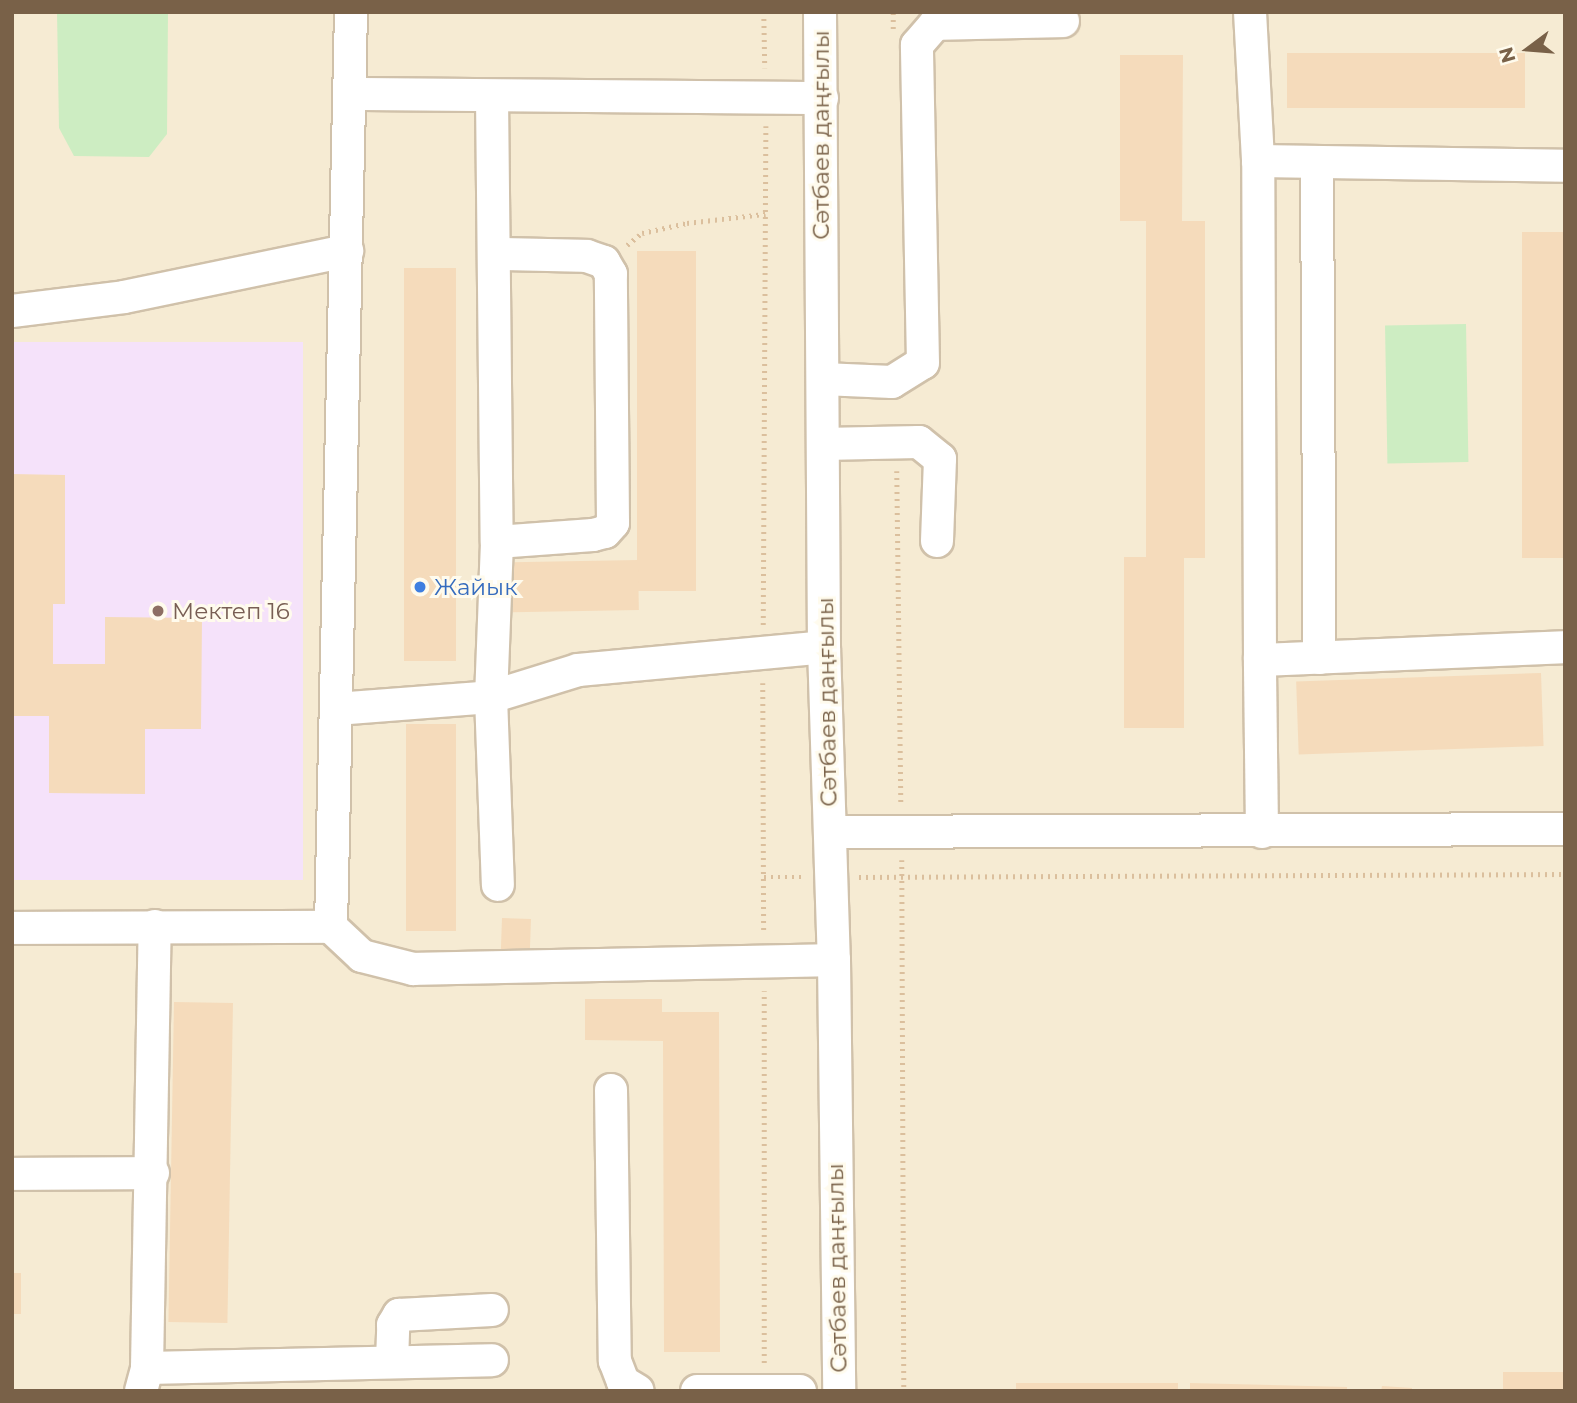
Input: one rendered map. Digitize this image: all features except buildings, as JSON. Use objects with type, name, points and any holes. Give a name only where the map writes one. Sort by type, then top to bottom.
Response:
[{"type":"street","points":[[331,927],[351,12]]},
{"type":"street","name":"Сәтбаев даңғылы","points":[[820,12],[824,647],[834,960],[839,1391]]},
{"type":"street","points":[[1250,12],[1258,162],[1262,832]]},
{"type":"street","points":[[823,379],[892,382],[923,363],[917,45],[935,24],[1063,22]]},
{"type":"street","points":[[351,94],[822,98]]},
{"type":"street","points":[[492,96],[497,254],[497,542],[491,697],[498,885]]},
{"type":"street","points":[[1258,162],[1565,166]]},
{"type":"street","points":[[1317,163],[1320,658]]},
{"type":"street","points":[[12,311],[124,297],[347,251]]},
{"type":"street","points":[[497,254],[587,256],[604,262],[611,274],[613,523],[605,532],[593,534],[497,542]]},
{"type":"street","points":[[823,444],[919,442],[940,459],[937,541]]},
{"type":"street","points":[[336,709],[491,697],[579,670],[824,647]]},
{"type":"street","points":[[1260,660],[1565,647]]},
{"type":"street","points":[[830,832],[1565,829]]},
{"type":"street","points":[[155,926],[153,1172],[144,1379],[392,1362],[492,1360]]},
{"type":"street","points":[[12,928],[331,927],[362,956],[413,969],[834,960]]},
{"type":"street","points":[[611,1090],[615,1361],[624,1388]]},
{"type":"street","points":[[12,1174],[153,1172]]},
{"type":"street","points":[[392,1362],[393,1325],[399,1315],[492,1310]]},
{"type":"street","points":[[697,1391],[800,1391]]},
{"type":"path","points":[[764,12],[764,1389]]},
{"type":"path","points":[[892,39],[893,12]]},
{"type":"path","points":[[604,262],[642,233],[765,214]]},
{"type":"path","points":[[896,444],[902,832],[904,1391]]},
{"type":"path","points":[[902,878],[1565,874]]},
{"type":"shaded area","points":[[12,12],[1565,12],[1565,1391],[12,1391]]},
{"type":"shaded area","name":"Мектеп 16","points":[[12,342],[303,342],[303,880],[12,880]]},
{"type":"green space","points":[[57,12],[168,12],[167,134],[149,157],[74,156],[59,128]]},
{"type":"green space","points":[[1466,324],[1468,462],[1387,463],[1385,325]]},
{"type":"place","name":"Жайык","points":[[420,587]]},
{"type":"place","name":"Мектеп 16","points":[[158,611]]}]
